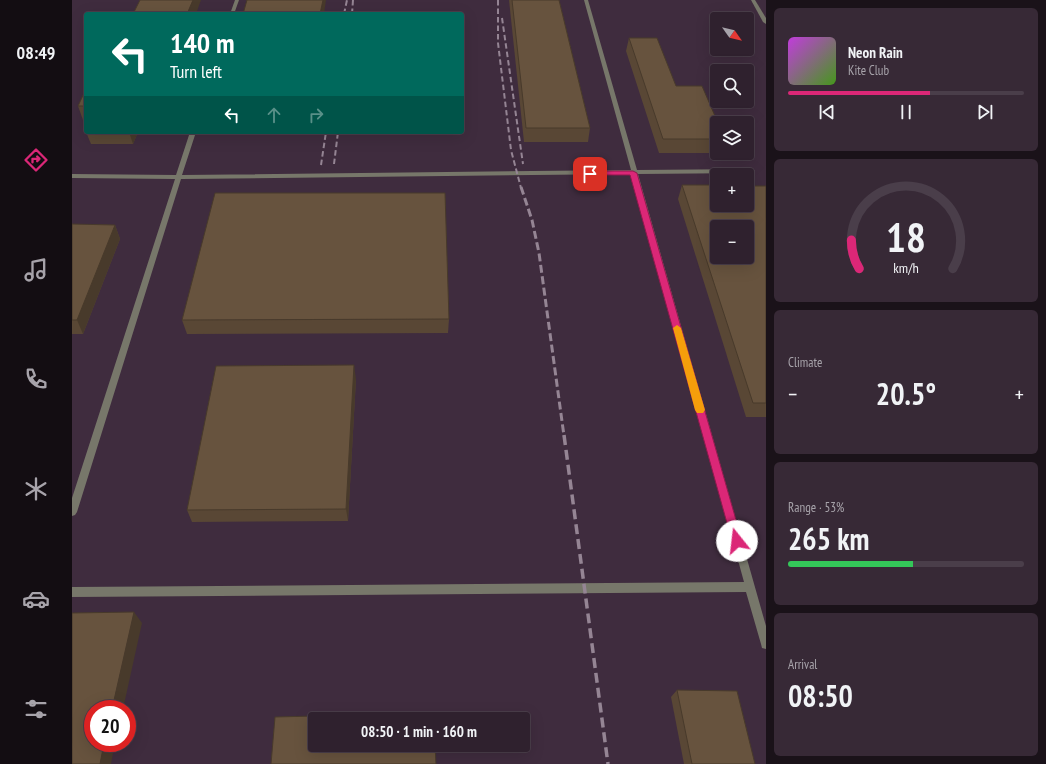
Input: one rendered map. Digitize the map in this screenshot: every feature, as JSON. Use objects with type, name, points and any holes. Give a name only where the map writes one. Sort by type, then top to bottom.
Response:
[{"type":"street","points":[[233,12],[237,0]]},
{"type":"street","points":[[586,0],[633,173],[766,644]]},
{"type":"street","points":[[753,0],[766,22]]},
{"type":"street","points":[[72,512],[192,134]]},
{"type":"street","points":[[72,176],[710,172]]},
{"type":"street","points":[[72,592],[750,587]]},
{"type":"building","points":[[140,0],[193,0],[188,12],[134,12]]},
{"type":"building","points":[[247,0],[323,0],[320,12],[244,12]]},
{"type":"building","points":[[512,0],[559,0],[590,128],[526,128]]},
{"type":"building","points":[[629,38],[657,38],[676,86],[702,86],[710,108],[712,108],[715,116],[710,116],[710,139],[663,139]]},
{"type":"building","points":[[84,93],[84,106],[78,106]]},
{"type":"building","points":[[682,185],[710,185],[710,212],[754,212],[754,186],[766,186],[766,403],[753,403]]},
{"type":"building","points":[[215,193],[445,193],[449,319],[182,320]]},
{"type":"building","points":[[72,224],[115,225],[77,320],[72,320]]},
{"type":"building","points":[[354,365],[346,509],[187,510],[216,366]]},
{"type":"building","points":[[134,612],[114,700],[84,700],[84,752],[102,752],[100,764],[72,764],[72,613]]},
{"type":"building","points":[[677,690],[737,691],[755,764],[692,764]]},
{"type":"building","points":[[308,716],[308,752],[435,752],[436,764],[271,764],[275,717]]},
{"type":"railway","points":[[344,12],[347,0]]},
{"type":"railway","points":[[352,12],[353,0]]},
{"type":"railway","points":[[498,0],[498,43],[511,150],[521,188]]},
{"type":"railway","points":[[502,18],[523,164]]},
{"type":"railway","points":[[321,165],[326,134]]},
{"type":"railway","points":[[334,164],[338,134]]},
{"type":"railway","points":[[521,187],[532,220],[539,253],[564,436]]},
{"type":"railway","points":[[564,435],[608,764]]},
{"type":"slow traffic","points":[[677,328],[700,410]]},
{"type":"route","points":[[590,174],[633,173],[737,541]]}]
